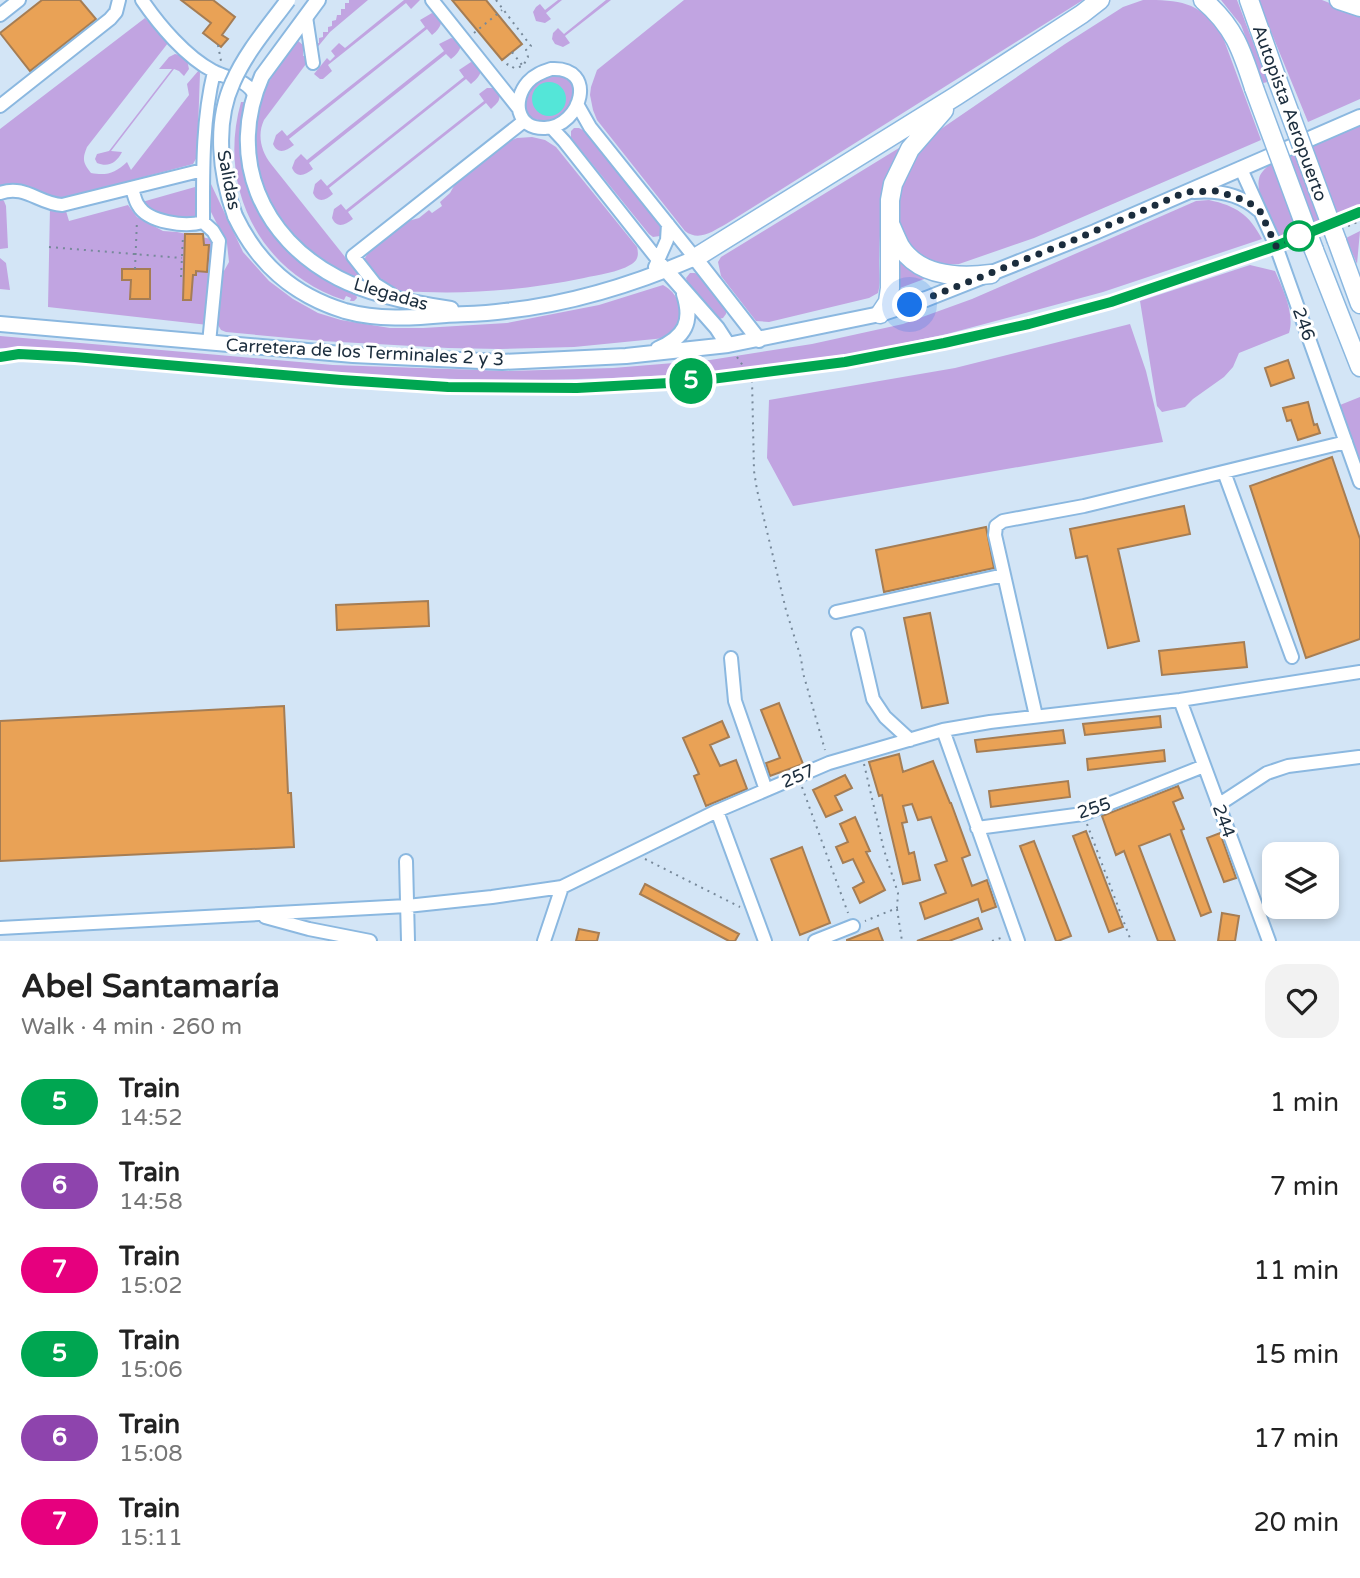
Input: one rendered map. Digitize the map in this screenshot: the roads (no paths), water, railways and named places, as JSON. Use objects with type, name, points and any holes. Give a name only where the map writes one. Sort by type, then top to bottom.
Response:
[{"type":"highway","points":[[695,258],[956,96],[1100,0]]},
{"type":"highway","points":[[1082,14],[1114,0]]},
{"type":"highway","name":"Autopista Aeropuerto","points":[[1203,0],[1218,13],[1241,48],[1314,250],[1360,367]]},
{"type":"highway","name":"Autopista Aeropuerto","points":[[1249,0],[1360,304]]},
{"type":"highway","points":[[1339,0],[1360,7]]},
{"type":"highway","points":[[880,314],[888,302],[890,288],[890,200],[893,184],[910,149],[956,96]]},
{"type":"highway","points":[[890,222],[900,246],[915,262],[925,268],[957,276],[991,274]]},
{"type":"main road","name":"Salidas","points":[[288,0],[250,52],[233,81],[222,133],[225,183],[235,216],[253,249],[297,289],[330,306],[347,311],[368,316],[394,317],[484,313]]},
{"type":"main road","name":"Llegadas","points":[[318,0],[262,76],[255,96],[249,124],[248,159],[255,187],[266,210],[283,234],[309,258],[339,278],[394,297],[436,307],[484,313]]},
{"type":"main road","name":"Carretera de los Terminales 2 y 3","points":[[0,324],[399,358],[502,362],[648,354],[760,340],[880,314],[926,299],[1360,117]]},
{"type":"main road","points":[[484,313],[533,307],[591,295],[650,276],[662,265],[695,258],[760,340]]},
{"type":"main road","points":[[662,265],[717,328],[727,345]]},
{"type":"main road","points":[[648,354],[672,343],[687,326],[688,308],[683,289]]},
{"type":"street","points":[[0,15],[19,0]]},
{"type":"street","points":[[0,106],[110,19],[116,12],[119,0]]},
{"type":"street","points":[[142,0],[174,40],[214,72],[249,86],[255,96]]},
{"type":"street","points":[[432,0],[522,115],[534,127],[551,127],[571,116],[580,93],[578,80],[566,70],[551,69],[536,75],[521,92],[519,103],[522,115]]},
{"type":"street","points":[[306,18],[313,63]]},
{"type":"street","points":[[209,343],[219,241],[203,222],[203,170],[209,91],[214,72]]},
{"type":"street","points":[[242,82],[262,76]]},
{"type":"street","points":[[577,104],[590,127],[695,258]]},
{"type":"street","points":[[394,297],[375,284],[353,256],[450,180],[522,115]]},
{"type":"street","points":[[551,127],[662,265]]},
{"type":"street","name":"246","points":[[1241,169],[1276,246],[1360,482]]},
{"type":"street","points":[[0,193],[15,189],[54,205],[62,205],[203,170]]},
{"type":"street","points":[[132,189],[138,206],[158,219],[183,225],[203,222]]},
{"type":"street","points":[[1186,192],[1217,191],[1247,201],[1260,211]]},
{"type":"street","points":[[662,265],[668,224]]},
{"type":"street","points":[[1036,716],[995,535],[996,526],[1003,521],[1084,506],[1346,442]]},
{"type":"street","points":[[1224,472],[1292,657]]},
{"type":"street","points":[[836,611],[1004,575]]},
{"type":"street","points":[[858,634],[873,699],[885,717],[910,740]]},
{"type":"street","points":[[731,658],[735,701],[766,790]]},
{"type":"street","name":"257","points":[[0,928],[407,906],[562,887],[718,811],[829,763],[943,730],[1036,716],[1180,700],[1360,672]]},
{"type":"street","name":"244","points":[[1180,700],[1269,941]]},
{"type":"street","points":[[943,730],[1018,941]]},
{"type":"street","points":[[1218,805],[1267,773],[1288,766],[1359,757]]},
{"type":"street","name":"255","points":[[978,828],[1083,814],[1204,766]]},
{"type":"street","points":[[718,811],[765,941]]},
{"type":"street","points":[[406,860],[408,941]]},
{"type":"street","points":[[544,941],[562,887]]},
{"type":"street","name":"257","points":[[251,914],[310,935],[370,941]]},
{"type":"street","points":[[815,941],[853,926]]},
{"type":"street","points":[[1255,941],[1264,928]]},
{"type":"railway","points":[[0,357],[76,356],[339,381],[451,388],[587,387],[722,377],[857,359],[923,347],[1066,314],[1206,271],[1360,212]]},
{"type":"train","name":"5","points":[[0,357],[19,354],[75,357],[448,387],[577,388],[688,382],[845,362],[1029,324],[1111,302],[1276,246],[1360,212]]}]
